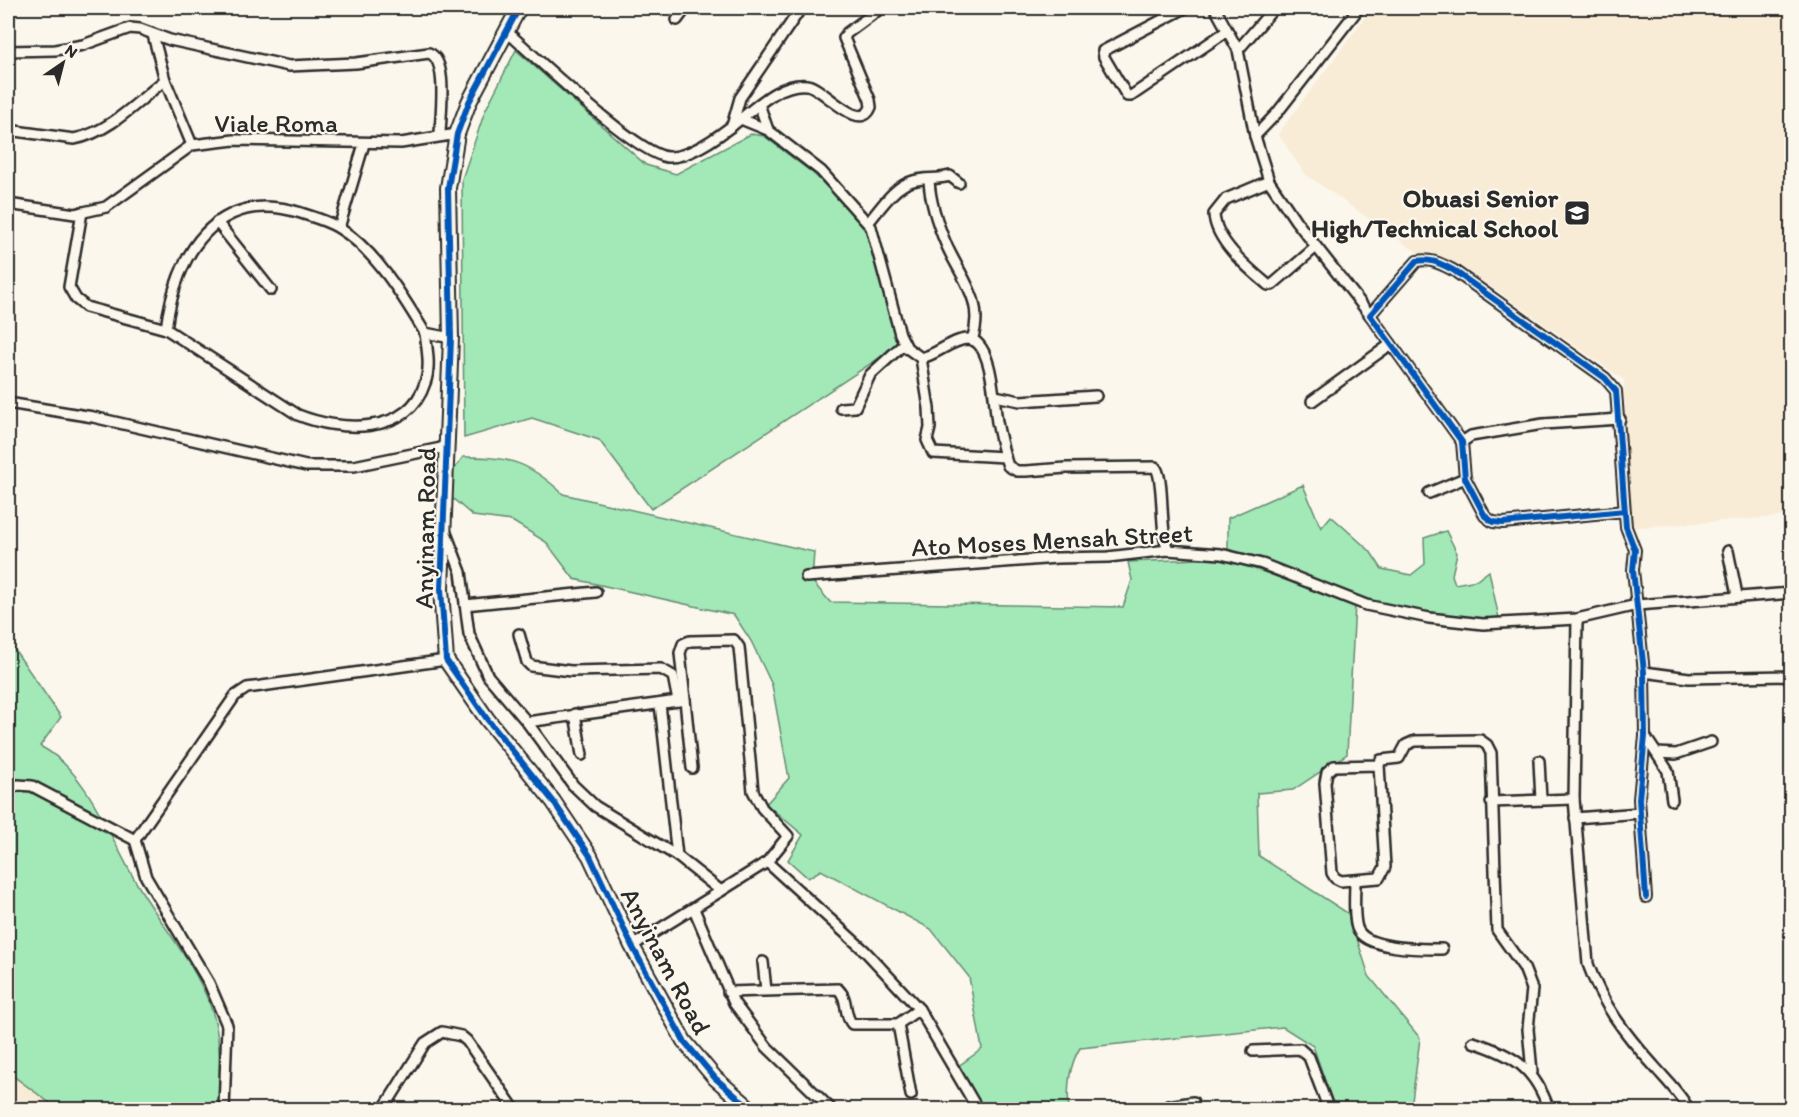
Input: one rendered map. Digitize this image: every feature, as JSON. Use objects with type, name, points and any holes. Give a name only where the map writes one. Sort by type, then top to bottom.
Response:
[{"type":"street","name":"Anyinam Road","points":[[519,8],[469,102],[458,134],[448,188],[451,338],[442,523],[442,618],[446,660],[487,719],[553,801],[590,856],[632,946],[684,1041],[715,1078],[752,1110]]},
{"type":"street","points":[[677,20],[686,8]]},
{"type":"street","points":[[732,126],[740,98],[801,8]]},
{"type":"street","points":[[506,31],[617,127],[656,153],[668,157],[680,155],[711,140],[759,104],[790,87],[808,85],[818,88],[844,110],[860,116],[866,114],[870,110],[870,100],[844,38],[849,31],[881,8]]},
{"type":"street","points":[[1185,8],[1103,51],[1104,57],[1127,96],[1131,96],[1227,31]]},
{"type":"street","points":[[1215,8],[1238,50],[1255,136],[1269,181],[1462,442],[1466,478],[1485,516],[1493,522],[1503,524],[1625,511]]},
{"type":"street","points":[[1238,50],[1274,8]]},
{"type":"street","points":[[1255,136],[1277,113],[1359,8]]},
{"type":"street","points":[[8,51],[56,50],[83,45],[130,28],[140,28],[153,35],[289,66],[356,63],[433,54],[441,67],[440,136]]},
{"type":"street","points":[[153,35],[165,80],[192,145]]},
{"type":"street","points":[[8,130],[74,139],[85,137],[117,117],[165,80]]},
{"type":"street","points":[[759,104],[768,130]]},
{"type":"street","points":[[741,119],[768,130],[821,171],[868,223],[875,234],[904,344],[911,353],[921,358],[935,355],[960,341],[972,340],[979,346],[986,359],[995,396],[1008,466],[1017,471],[1155,467],[1160,477],[1163,537],[1168,550]]},
{"type":"street","name":"Viale Roma","points":[[8,204],[82,212],[106,207],[192,145],[234,140],[401,143],[458,134]]},
{"type":"street","points":[[339,228],[364,144]]},
{"type":"street","points":[[868,223],[904,185],[915,180],[950,176],[959,183]]},
{"type":"street","points":[[929,180],[930,196],[946,245],[975,296],[976,310],[972,340]]},
{"type":"street","points":[[1269,181],[1226,199],[1214,214],[1217,227],[1238,260],[1272,285],[1316,247]]},
{"type":"street","points":[[82,212],[69,287],[76,299],[86,307],[166,329],[298,415],[318,423],[358,428],[393,418],[418,399],[426,383],[428,365],[425,333],[382,268],[339,228],[289,209],[259,206],[238,210],[217,222],[199,239],[185,259],[171,298],[166,329]]},
{"type":"street","points":[[217,222],[271,290]]},
{"type":"street","points":[[1370,315],[1417,261],[1440,263],[1493,296],[1605,378],[1616,391],[1620,419],[1626,527],[1635,550],[1633,570],[1644,672],[1646,736],[1640,813],[1646,897]]},
{"type":"street","points":[[425,333],[451,338]]},
{"type":"street","points":[[841,408],[855,407],[870,375],[904,344]]},
{"type":"street","points":[[1312,401],[1391,344]]},
{"type":"street","points":[[921,358],[929,408],[930,428],[927,440],[933,453],[1005,457]]},
{"type":"street","points":[[995,396],[1020,401],[1096,396]]},
{"type":"street","points":[[8,403],[93,417],[306,466],[354,466],[446,447]]},
{"type":"street","points":[[1462,442],[1471,436],[1543,424],[1620,419]]},
{"type":"street","points":[[1429,493],[1466,478]]},
{"type":"street","points":[[442,523],[458,563],[469,634],[488,676],[527,722],[573,785],[595,807],[677,856],[721,891]]},
{"type":"street","name":"Ato Moses Mensah Street","points":[[806,577],[1056,558],[1108,557],[1168,550],[1221,554],[1251,561],[1366,604],[1429,618],[1483,624],[1577,619],[1637,605],[1737,595],[1791,593]]},
{"type":"street","points":[[1728,551],[1737,595]]},
{"type":"street","points":[[465,605],[596,592]]},
{"type":"street","points":[[1577,619],[1574,799],[1588,964],[1594,982],[1615,1020],[1675,1088],[1689,1110]]},
{"type":"street","points":[[519,634],[531,666],[572,671],[661,669],[673,676],[682,701]]},
{"type":"street","points":[[632,946],[767,862],[788,836],[762,808],[753,791],[737,642],[720,639],[690,640],[683,644],[680,653],[682,701],[692,768]]},
{"type":"street","points":[[135,840],[235,696],[247,688],[446,660]]},
{"type":"street","points":[[1644,672],[1689,678],[1791,676]]},
{"type":"street","points":[[527,722],[682,701]]},
{"type":"street","points":[[660,704],[677,856]]},
{"type":"street","points":[[575,714],[582,754]]},
{"type":"street","points":[[1646,736],[1668,771],[1672,800]]},
{"type":"street","points":[[1379,765],[1335,766],[1327,772],[1325,783],[1332,873],[1341,881],[1378,878],[1385,867],[1379,765],[1384,759],[1399,758],[1410,742],[1480,740],[1487,745],[1491,753],[1497,930],[1524,968],[1532,989],[1528,1029],[1532,1072],[1542,1089],[1549,1110]]},
{"type":"street","points":[[1657,753],[1676,754],[1711,742]]},
{"type":"street","points":[[1539,761],[1541,800]]},
{"type":"street","points":[[8,790],[18,785],[32,786],[135,840],[146,877],[209,983],[227,1025],[224,1110]]},
{"type":"street","points":[[1491,801],[1574,799]]},
{"type":"street","points":[[1575,818],[1640,813]]},
{"type":"street","points":[[767,862],[865,951],[919,1009],[978,1110]]},
{"type":"street","points":[[1355,881],[1357,927],[1362,935],[1403,948],[1442,949]]},
{"type":"street","points":[[694,909],[734,1003],[767,1047],[832,1110]]},
{"type":"street","points":[[764,962],[766,990]]},
{"type":"street","points":[[728,992],[838,989],[844,996],[848,1019],[852,1024],[898,1024],[919,1009]]},
{"type":"street","points":[[898,1024],[911,1095]]},
{"type":"street","points":[[383,1110],[426,1043],[442,1032],[461,1036],[467,1041],[515,1110]]},
{"type":"street","points":[[1473,1042],[1513,1059],[1532,1072]]},
{"type":"street","points":[[1253,1051],[1300,1049],[1309,1057],[1329,1110]]},
{"type":"street","points":[[1165,1110],[1168,1106],[1193,1102]]},
{"type":"shaded area","name":"Obuasi Senior High/Technical School","points":[[1372,8],[1791,8],[1791,516],[1629,528],[1624,380],[1461,266],[1434,254],[1418,253],[1305,174],[1278,134]]},
{"type":"shaded area","points":[[8,1072],[58,1109],[8,1109]]},
{"type":"green space","points":[[516,50],[646,165],[676,174],[751,134],[764,136],[815,175],[870,230],[899,345],[651,509],[599,440],[532,418],[464,438],[462,179],[485,111]]},
{"type":"green space","points":[[463,457],[493,458],[518,463],[540,475],[563,494],[814,552],[812,581],[830,602],[1123,607],[1132,580],[1128,562],[1223,558],[1355,604],[1347,754],[1293,790],[1257,793],[1259,856],[1349,914],[1369,976],[1420,1038],[1411,1109],[1335,1109],[1313,1046],[1283,1027],[1080,1048],[1073,1062],[1070,1078],[1069,1109],[988,1109],[977,1099],[957,1067],[982,1049],[969,977],[931,929],[821,870],[808,878],[788,860],[803,835],[766,804],[789,778],[772,685],[751,641],[734,615],[574,579],[546,542],[512,521],[473,516],[451,497],[453,471]]},
{"type":"green space","points":[[1303,485],[1321,528],[1331,516],[1370,551],[1382,569],[1411,575],[1425,564],[1424,538],[1446,531],[1457,553],[1452,575],[1455,584],[1477,580],[1489,571],[1500,623],[1369,602],[1228,550],[1228,518]]},
{"type":"green space","points":[[8,640],[61,717],[40,746],[57,757],[85,790],[139,887],[203,989],[217,1030],[220,1057],[220,1109],[58,1109],[8,1072]]},
{"type":"cycle path","points":[[519,8],[469,102],[457,134],[448,188],[451,338],[441,589],[446,660],[487,719],[553,801],[590,856],[632,946],[684,1041],[715,1078],[752,1110]]},
{"type":"cycle path","points":[[1625,511],[1503,523],[1493,522],[1485,516],[1465,478],[1462,442],[1370,315],[1417,261],[1431,261],[1453,270],[1605,378],[1616,391],[1626,527],[1635,550],[1633,570],[1644,672],[1645,736],[1639,799],[1646,897]]},
{"type":"place","name":"Obuasi Senior High/Technical School","points":[[1577,213]]}]
